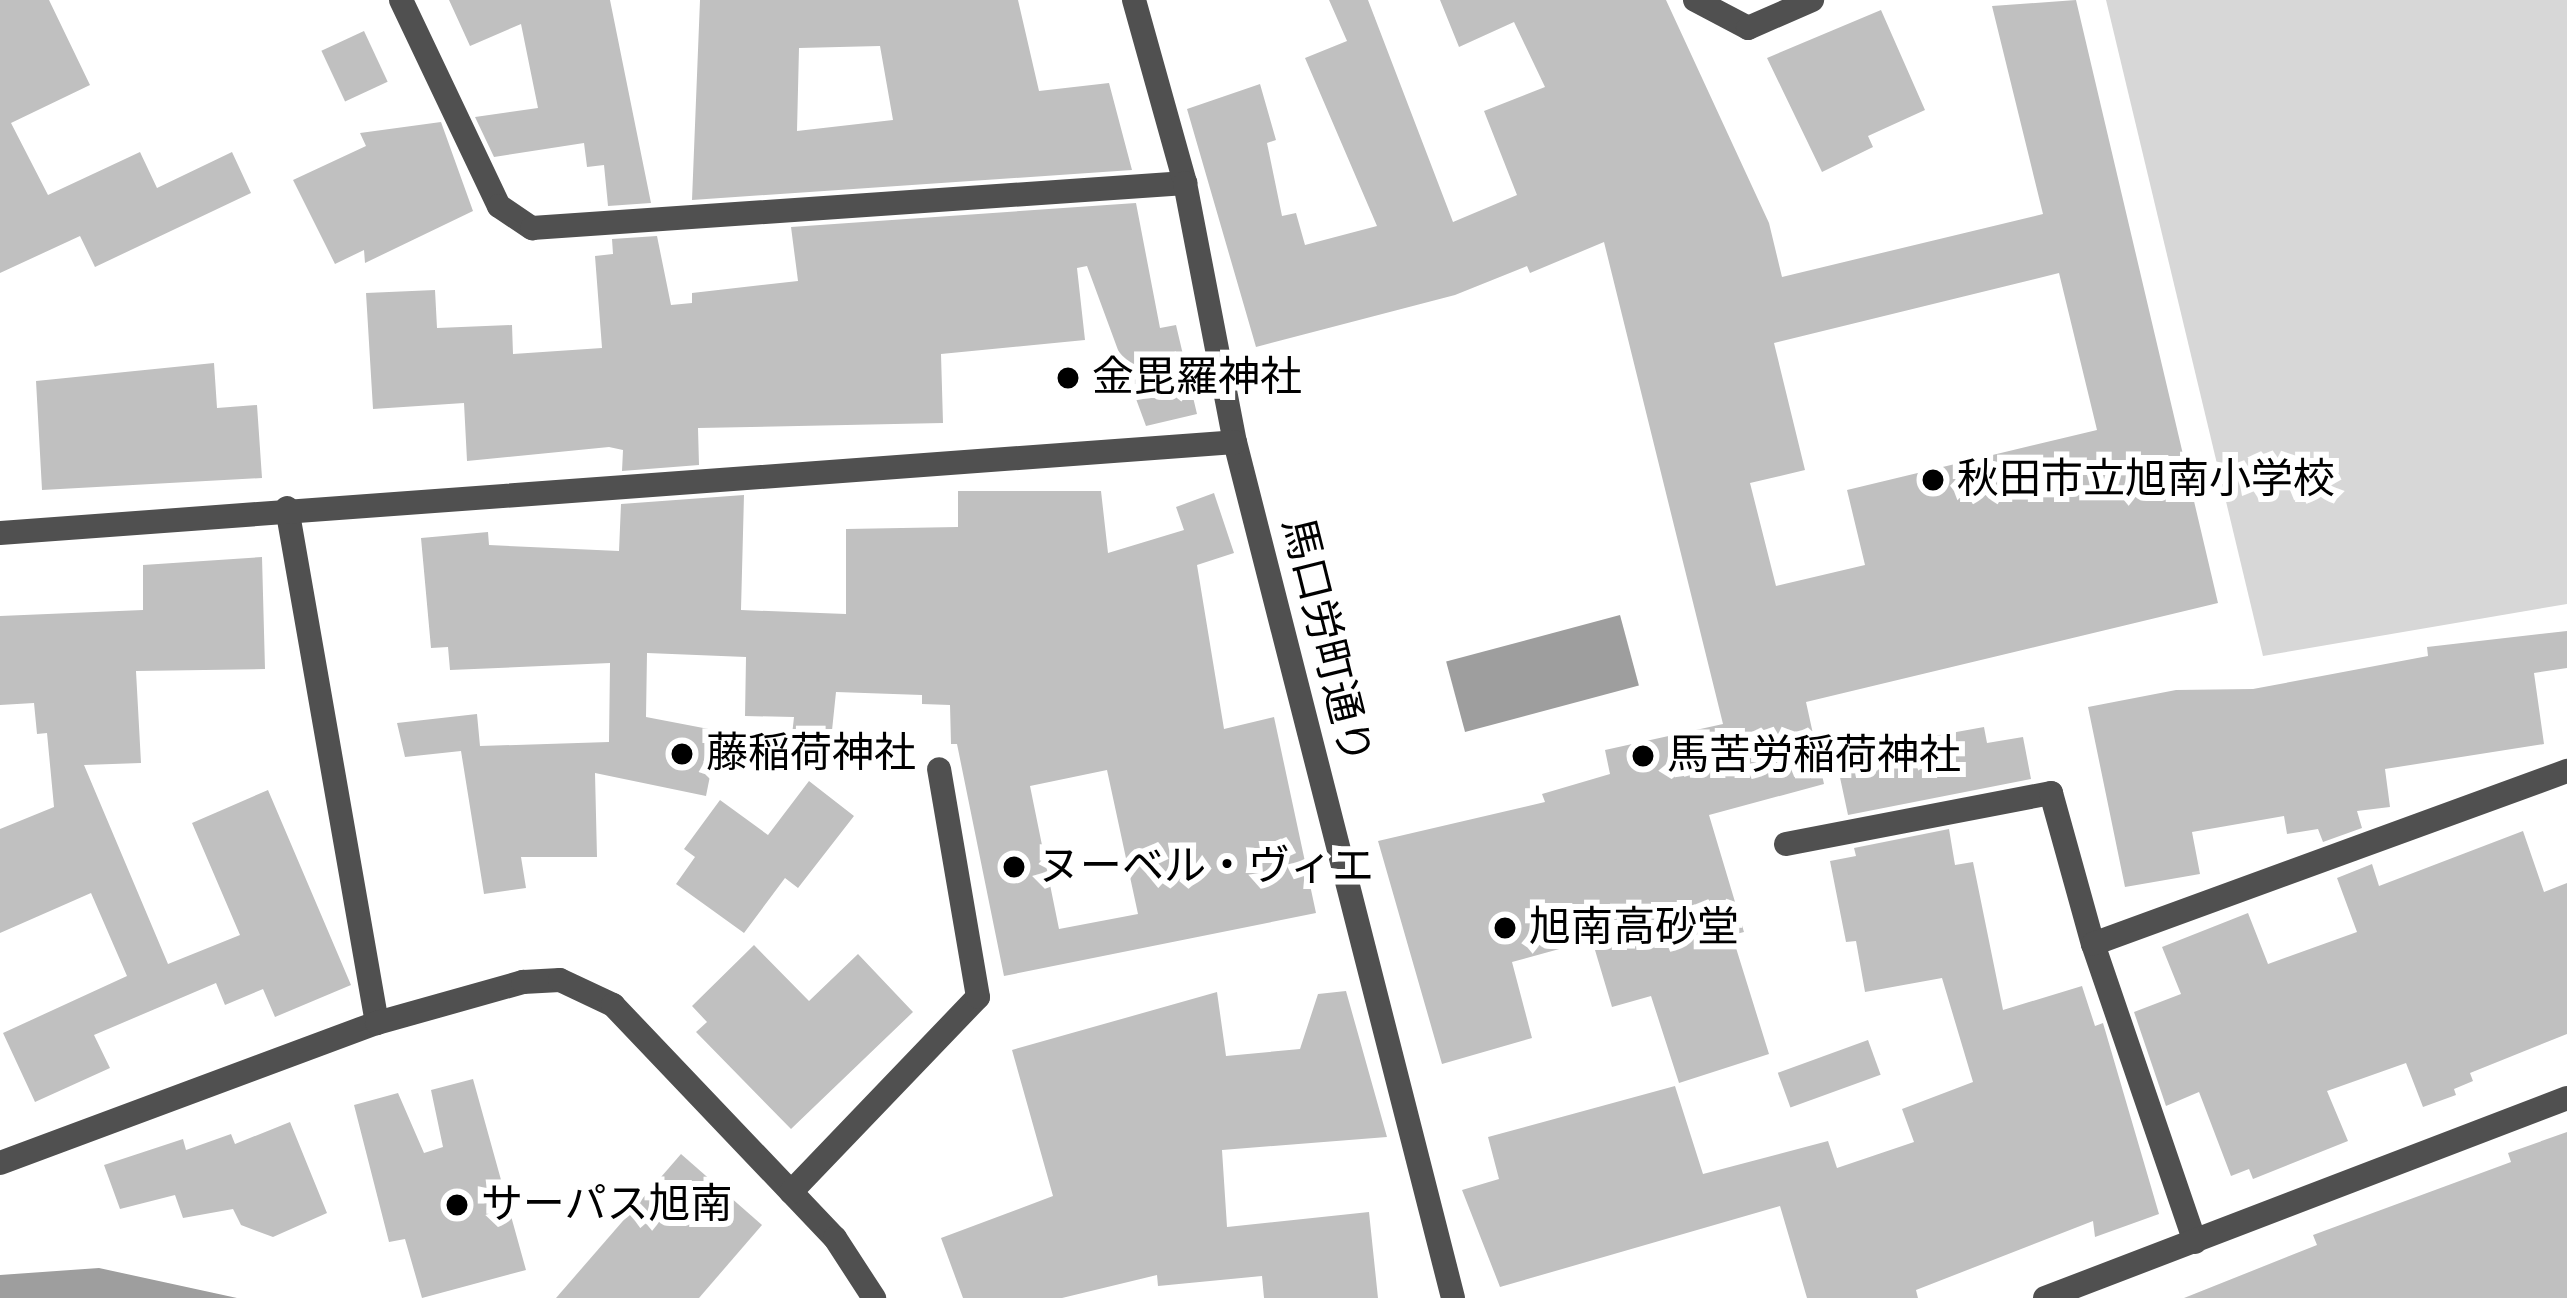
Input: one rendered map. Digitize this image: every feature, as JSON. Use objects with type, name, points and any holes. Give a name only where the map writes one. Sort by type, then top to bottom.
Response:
[{"type":"street","points":[[401,0],[499,206],[532,228],[1186,183]]},
{"type":"street","name":"馬口労町通り","points":[[1134,0],[1186,183],[1235,442],[1453,1298]]},
{"type":"street","points":[[1695,0],[1748,28],[1812,0]]},
{"type":"street","points":[[0,533],[287,508],[1235,442]]},
{"type":"street","points":[[287,508],[377,1023]]},
{"type":"street","points":[[791,1192],[979,997],[939,770]]},
{"type":"street","points":[[2092,944],[2567,771]]},
{"type":"street","points":[[1786,844],[2051,793],[2092,944],[2195,1242]]},
{"type":"street","points":[[0,1163],[377,1023],[523,982],[584,987],[613,1005],[835,1238],[874,1298]]},
{"type":"street","points":[[2045,1298],[2567,1098]]},
{"type":"shaded area","points":[[2106,0],[2567,0],[2567,604],[2263,656]]},
{"type":"shaded area","points":[[1620,615],[1639,686],[1465,732],[1446,662]]},
{"type":"shaded area","points":[[99,1268],[237,1298],[0,1298],[0,1275]]},
{"type":"building","points":[[0,0],[49,0],[90,85],[11,123],[48,195],[140,152],[157,188],[232,152],[251,193],[95,267],[80,236],[0,273]]},
{"type":"building","points":[[449,0],[610,0],[651,203],[608,206],[604,165],[587,167],[584,143],[494,157],[475,117],[538,108],[521,24],[470,46]]},
{"type":"building","points":[[700,0],[1018,0],[1039,91],[1109,83],[1132,170],[692,200]],"holes":[[[880,46],[893,120],[797,131],[799,48]]]},
{"type":"building","points":[[1329,0],[1368,0],[1453,222],[1517,195],[1484,111],[1545,87],[1514,22],[1459,47],[1440,0],[1666,0],[1769,223],[1782,277],[2043,214],[1992,6],[2076,0],[2218,603],[1806,702],[1824,784],[1709,815],[1744,932],[1732,935],[1769,1054],[1679,1083],[1651,996],[1612,1007],[1592,940],[1512,962],[1532,1038],[1442,1064],[1378,841],[1545,802],[1542,794],[1610,774],[1605,750],[1723,724],[1604,242],[1530,273],[1527,266],[1455,295],[1256,347],[1187,109],[1260,84],[1276,140],[1267,143],[1282,216],[1296,213],[1305,245],[1377,226],[1305,58],[1347,41]],"holes":[[[2059,273],[2097,430],[1847,490],[1865,565],[1776,586],[1750,483],[1805,470],[1774,343]]]},
{"type":"building","points":[[1881,10],[1925,110],[1868,136],[1873,147],[1822,172],[1767,58]]},
{"type":"building","points":[[364,31],[388,82],[345,102],[321,51]]},
{"type":"building","points":[[441,122],[473,211],[365,263],[364,250],[335,264],[293,180],[366,146],[360,133]]},
{"type":"building","points":[[1136,203],[1160,328],[1176,325],[1197,414],[1146,426],[1087,266],[1077,268],[1085,340],[941,354],[943,423],[698,428],[699,465],[622,471],[623,450],[609,447],[467,461],[464,403],[373,409],[366,293],[435,290],[437,328],[512,325],[513,354],[602,348],[595,256],[613,254],[612,239],[657,236],[671,305],[692,303],[692,293],[798,281],[791,227]]},
{"type":"building","points":[[214,363],[217,408],[257,405],[262,478],[42,490],[36,381]]},
{"type":"building","points":[[958,491],[1101,491],[1108,553],[1184,530],[1176,507],[1214,493],[1234,553],[1197,565],[1224,729],[1274,717],[1316,913],[1004,976],[957,744],[951,744],[950,705],[922,704],[922,695],[836,692],[831,740],[792,735],[794,717],[745,716],[746,657],[647,653],[646,717],[719,731],[706,796],[595,773],[597,857],[521,857],[526,888],[484,894],[461,751],[405,757],[397,723],[477,714],[480,746],[609,742],[610,663],[450,670],[448,647],[431,648],[421,538],[488,532],[489,545],[619,551],[621,504],[744,495],[741,610],[846,614],[846,529],[958,527]],"holes":[[[1107,770],[1138,914],[1059,929],[1030,786]]]},
{"type":"building","points":[[262,557],[265,669],[136,671],[141,763],[84,765],[168,964],[240,935],[192,823],[268,790],[351,985],[275,1017],[263,989],[225,1005],[216,983],[94,1035],[110,1068],[35,1102],[3,1033],[127,976],[91,893],[0,933],[0,829],[54,807],[47,733],[37,734],[34,703],[0,705],[0,616],[143,610],[143,565]]},
{"type":"building","points":[[2567,631],[2567,668],[2534,673],[2544,744],[2385,769],[2390,807],[2357,811],[2362,828],[2323,842],[2318,829],[2287,834],[2284,816],[2192,832],[2200,874],[2125,887],[2088,707],[2176,690],[2253,689],[2428,656],[2427,647]]},
{"type":"building","points":[[1984,727],[1987,743],[2023,737],[2031,779],[1848,815],[1835,754]]},
{"type":"building","points":[[809,781],[854,816],[798,888],[785,878],[744,933],[676,884],[695,857],[684,849],[720,800],[768,835]]},
{"type":"building","points":[[1949,829],[1955,865],[1973,862],[2003,1010],[2082,986],[2095,1026],[2103,1023],[2159,1214],[2095,1237],[2093,1221],[1916,1290],[1918,1298],[1807,1298],[1780,1206],[1500,1287],[1462,1190],[1499,1179],[1488,1137],[1675,1086],[1703,1174],[1828,1141],[1837,1168],[1914,1142],[1902,1109],[1973,1082],[1942,978],[1865,992],[1856,941],[1846,942],[1830,861],[1856,856],[1854,848]]},
{"type":"building","points":[[2523,831],[2544,892],[2567,883],[2567,1034],[2470,1073],[2473,1081],[2454,1089],[2456,1095],[2423,1107],[2406,1063],[2327,1091],[2348,1141],[2253,1179],[2249,1169],[2231,1176],[2199,1092],[2166,1106],[2134,1012],[2181,994],[2162,947],[2248,913],[2268,964],[2357,932],[2337,878],[2372,864],[2379,886]]},
{"type":"building","points":[[754,945],[809,1001],[858,954],[913,1012],[791,1129],[696,1032],[707,1022],[692,1006]]},
{"type":"building","points":[[1346,991],[1387,1137],[1222,1150],[1227,1227],[1369,1212],[1378,1298],[1264,1298],[1262,1276],[1158,1286],[1157,1275],[1062,1298],[963,1298],[941,1238],[1053,1196],[1012,1050],[1217,992],[1226,1056],[1300,1049],[1318,994]]},
{"type":"building","points":[[1868,1040],[1881,1075],[1790,1108],[1778,1073]]},
{"type":"building","name":"サーパス旭南","points":[[473,1079],[526,1270],[422,1298],[405,1239],[389,1242],[354,1105],[398,1093],[424,1153],[443,1147],[431,1090]]},
{"type":"building","points":[[290,1122],[327,1213],[273,1237],[241,1225],[233,1209],[183,1218],[175,1195],[120,1209],[104,1165],[183,1139],[186,1150],[231,1134],[235,1144]]},
{"type":"building","points":[[2567,1132],[2567,1298],[2184,1298],[2317,1245],[2313,1235],[2511,1162],[2508,1153]]},
{"type":"building","points":[[681,1154],[762,1225],[699,1298],[556,1298]]},
{"type":"place","name":"金毘羅神社","points":[[1068,378]]},
{"type":"place","name":"秋田市立旭南小学校","points":[[1933,480]]},
{"type":"place","name":"藤稲荷神社","points":[[682,754]]},
{"type":"place","name":"馬苦労稲荷神社","points":[[1643,756]]},
{"type":"place","name":"ヌーベル・ヴィエ","points":[[1014,867]]},
{"type":"place","name":"旭南高砂堂","points":[[1505,928]]},
{"type":"place","name":"サーパス旭南","points":[[457,1205]]}]
